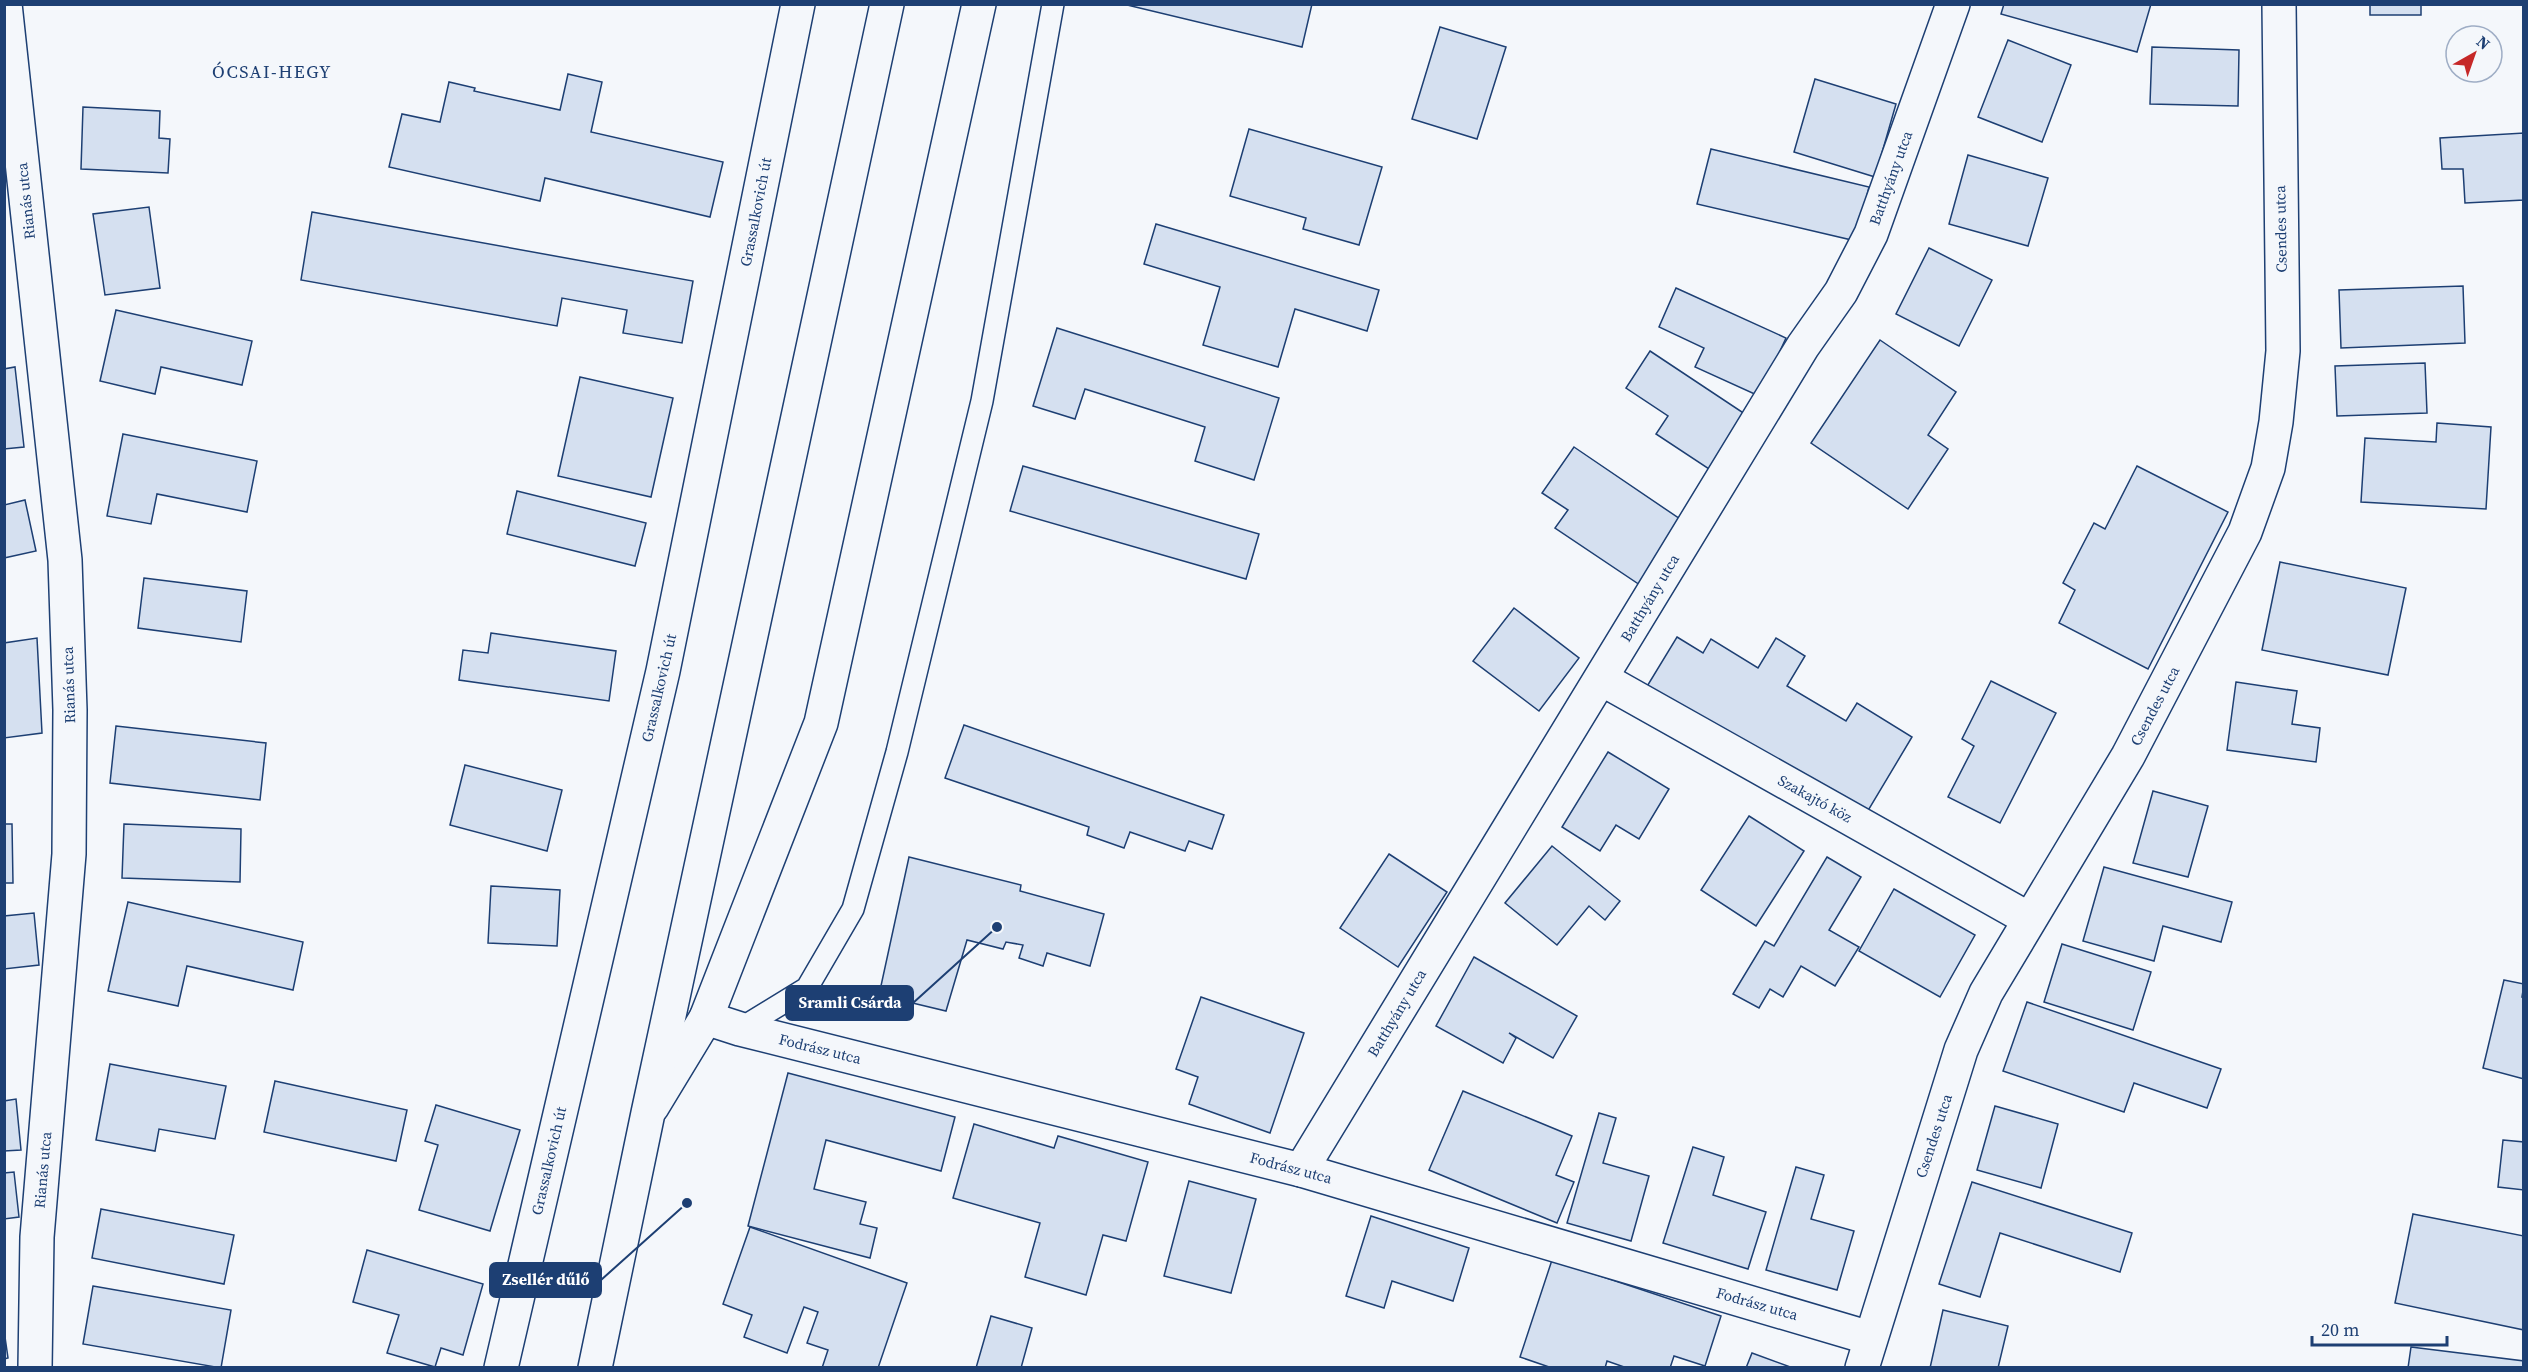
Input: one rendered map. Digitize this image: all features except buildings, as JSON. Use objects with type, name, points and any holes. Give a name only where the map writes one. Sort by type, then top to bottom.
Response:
[{"type":"street","name":"Rianás utca","points":[[5,4],[65,560],[70,710],[69,854],[37,1236],[35,1368]]},
{"type":"street","name":"Grassalkovich út","points":[[501,1368],[663,671],[798,4]]},
{"type":"street","points":[[596,1368],[648,1113],[887,4]]},
{"type":"street","points":[[648,1113],[706,1018],[820,723],[978,4]]},
{"type":"street","name":"Batthyány utca","points":[[1301,1170],[1803,346],[1841,292],[1871,234],[1953,4]]},
{"type":"street","name":"Csendes utca","points":[[1866,1353],[1961,1050],[1986,993],[2133,746],[2245,532],[2268,468],[2276,422],[2283,351],[2279,4]]},
{"type":"street","name":"Szakajtó köz","points":[[1602,679],[2029,919]]},
{"type":"street","name":"Fodrász utca","points":[[706,1018],[740,1029],[1301,1170],[1866,1353]]},
{"type":"lane","points":[[740,1029],[807,988],[853,909],[897,752],[982,401],[1053,4]]},
{"type":"place","name":"Sramli Csárda","points":[[997,927]]},
{"type":"place","name":"Zsellér dűlő","points":[[687,1203]]},
{"type":"district","name":"ÓCSAI-HEGY","points":[[272,72]]}]
